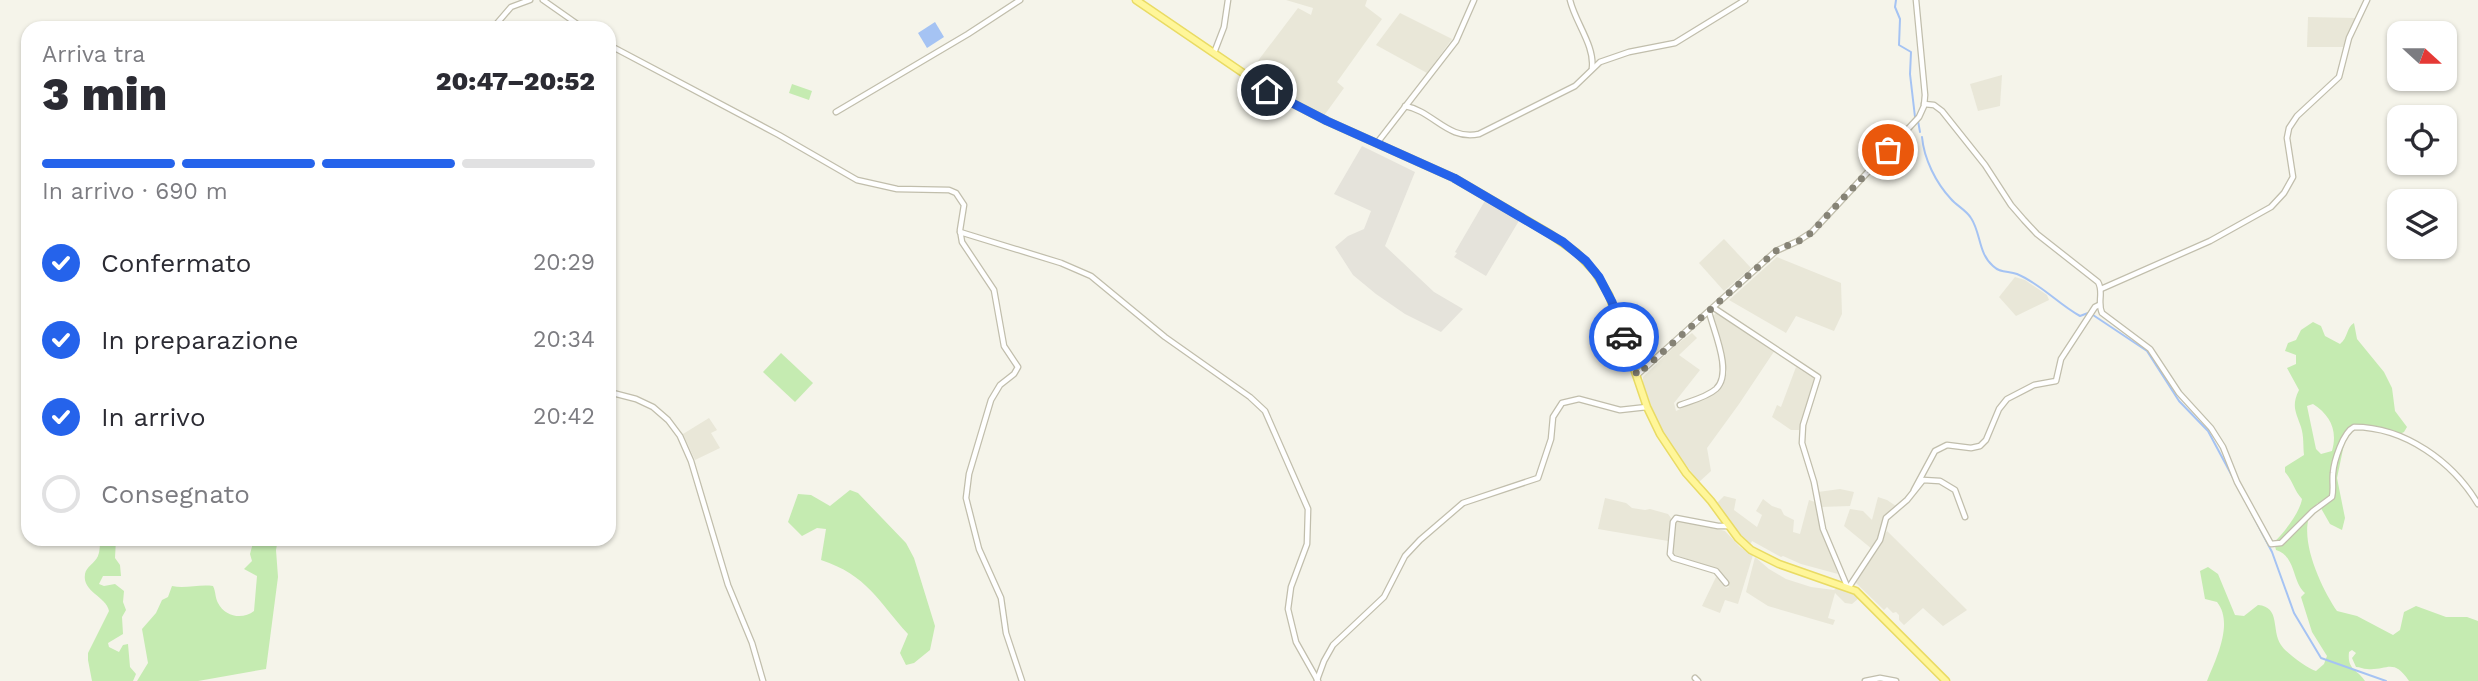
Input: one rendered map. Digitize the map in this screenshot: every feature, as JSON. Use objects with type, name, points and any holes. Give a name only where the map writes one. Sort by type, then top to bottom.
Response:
[{"type":"main road","points":[[1136,0],[1276,95],[1457,180],[1554,236],[1580,255],[1599,277],[1609,295],[1647,407],[1670,450],[1728,526],[1742,542],[1762,556],[1805,575],[1848,586],[1863,596],[1942,680]]},
{"type":"street","points":[[499,21],[513,6],[530,0]]},
{"type":"street","points":[[543,0],[573,21]]},
{"type":"street","points":[[836,112],[1020,0]]},
{"type":"street","points":[[1214,54],[1224,27],[1228,0]]},
{"type":"street","points":[[1377,144],[1456,41],[1475,0]]},
{"type":"street","points":[[1571,0],[1575,18],[1592,55],[1592,68]]},
{"type":"street","points":[[1405,106],[1419,110],[1451,131],[1474,135],[1573,87],[1600,62],[1624,53],[1677,43],[1745,0]]},
{"type":"street","points":[[1637,375],[1777,250],[1811,233],[1918,118],[1924,104],[1916,0]]},
{"type":"street","points":[[2101,289],[2210,241],[2277,202],[2294,175],[2287,135],[2289,126],[2340,75],[2349,38],[2367,0]]},
{"type":"street","points":[[616,50],[857,180],[900,189],[954,191],[964,208],[960,232],[965,250],[995,290],[1003,344],[1018,367],[1014,374],[999,386],[990,402],[970,469],[966,498],[980,552],[1001,598],[1006,633],[1022,681]]},
{"type":"street","points":[[1924,104],[1934,105],[1942,111],[1982,160],[2011,205],[2027,223],[2096,280],[2101,289],[2099,305],[2102,313],[2150,349],[2179,393],[2211,428],[2267,539],[2273,545],[2281,543],[2315,509],[2332,497],[2333,472],[2343,438],[2348,430],[2354,427],[2400,436],[2418,444],[2449,471],[2478,504]]},
{"type":"street","points":[[960,232],[1062,263],[1091,276],[1165,337],[1250,397],[1265,411],[1308,509],[1308,541],[1292,587],[1289,612],[1295,638],[1318,680]]},
{"type":"street","points":[[1848,586],[1880,540],[1886,518],[1907,500],[1935,451],[1947,445],[1971,448],[1980,446],[1986,440],[2001,406],[2007,399],[2038,384],[2056,381],[2061,359],[2095,307],[2099,305]]},
{"type":"street","points":[[1714,308],[1818,377],[1803,425],[1802,443],[1813,478],[1823,529],[1848,586]]},
{"type":"street","points":[[1680,405],[1713,391],[1723,378],[1724,366],[1709,312]]},
{"type":"street","points":[[616,394],[639,400],[656,409],[671,423],[681,439],[691,461],[728,585],[751,637],[763,681]]},
{"type":"street","points":[[1318,680],[1331,647],[1384,597],[1405,556],[1420,540],[1463,503],[1538,478],[1552,438],[1552,417],[1561,405],[1576,399],[1620,410],[1647,407]]},
{"type":"street","points":[[1914,490],[1924,479],[1945,483],[1958,494],[1965,517]]},
{"type":"street","points":[[1726,583],[1716,571],[1673,558],[1670,554],[1672,522],[1676,518],[1728,526]]},
{"type":"street","points":[[1865,681],[1882,678],[1896,681]]},
{"type":"shaded area","points":[[1286,0],[1367,0],[1365,6],[1382,19],[1337,82],[1344,88],[1323,117],[1284,97],[1274,84],[1270,88],[1248,74],[1298,8],[1311,15],[1313,8]]},
{"type":"shaded area","points":[[1400,13],[1452,39],[1427,73],[1376,45]]},
{"type":"shaded area","points":[[2308,17],[2355,18],[2343,47],[2307,47]]},
{"type":"shaded area","points":[[2002,75],[2000,106],[1978,111],[1970,84]]},
{"type":"shaded area","points":[[1362,146],[1415,172],[1385,246],[1434,292],[1463,309],[1441,332],[1405,314],[1376,294],[1353,275],[1335,247],[1348,236],[1364,229],[1371,211],[1334,194]]},
{"type":"shaded area","points":[[1486,199],[1520,219],[1486,276],[1454,257]]},
{"type":"shaded area","points":[[1724,239],[1751,268],[1724,291],[1699,263]]},
{"type":"shaded area","points":[[1777,257],[1841,283],[1842,314],[1834,331],[1796,316],[1786,333],[1729,300]]},
{"type":"shaded area","points":[[2015,277],[2025,280],[2047,295],[2049,300],[2016,316],[1999,297]]},
{"type":"shaded area","points":[[1717,312],[1775,350],[1707,448],[1711,471],[1699,482],[1667,440],[1657,421],[1643,377],[1692,333],[1697,338],[1679,355],[1700,370],[1674,403],[1676,411],[1718,392],[1727,372],[1713,316]]},
{"type":"shaded area","points":[[1796,367],[1816,380],[1799,430],[1791,430],[1772,417],[1777,405],[1781,407]]},
{"type":"shaded area","points":[[709,418],[717,430],[711,433],[720,448],[695,460],[683,434]]},
{"type":"shaded area","points":[[1840,489],[1854,492],[1850,506],[1820,507],[1818,492]]},
{"type":"shaded area","points":[[1724,496],[1736,499],[1734,510],[1757,527],[1762,515],[1756,511],[1763,499],[1794,520],[1793,532],[1800,534],[1809,500],[1815,502],[1838,574],[1781,557],[1752,541],[1750,545],[1727,520],[1717,503]]},
{"type":"shaded area","points":[[1878,497],[1896,506],[1885,516],[1872,549],[1844,526],[1850,509],[1863,511],[1872,520]]},
{"type":"shaded area","points":[[1605,498],[1626,503],[1632,508],[1668,514],[1671,518],[1668,541],[1598,529]]},
{"type":"shaded area","points":[[1675,520],[1725,531],[1740,547],[1753,555],[1738,604],[1725,600],[1720,613],[1702,606],[1716,577],[1726,588],[1729,587],[1719,570],[1673,554]]},
{"type":"shaded area","points":[[1887,531],[1967,610],[1943,626],[1923,608],[1904,625],[1896,612],[1893,613],[1887,607],[1884,610],[1855,582]]},
{"type":"shaded area","points":[[1755,557],[1786,579],[1811,587],[1834,590],[1839,586],[1859,598],[1852,604],[1845,603],[1835,593],[1828,618],[1835,620],[1833,625],[1768,606],[1746,592]]},
{"type":"green space","points":[[792,84],[812,91],[809,100],[789,93]]},
{"type":"green space","points":[[2313,322],[2321,326],[2325,336],[2340,344],[2354,323],[2357,339],[2384,372],[2392,388],[2395,411],[2407,427],[2400,434],[2353,426],[2347,430],[2337,478],[2345,518],[2342,530],[2330,524],[2318,503],[2310,513],[2307,526],[2311,557],[2323,588],[2337,611],[2357,616],[2393,635],[2400,630],[2404,612],[2416,606],[2446,617],[2467,617],[2478,621],[2478,681],[2409,681],[2394,667],[2356,667],[2352,658],[2356,653],[2352,650],[2349,652],[2350,662],[2365,681],[2207,681],[2224,630],[2222,611],[2217,602],[2205,599],[2200,571],[2208,567],[2218,574],[2235,615],[2244,616],[2258,605],[2265,607],[2273,615],[2281,645],[2292,656],[2316,671],[2324,664],[2327,656],[2312,632],[2301,597],[2305,593],[2291,563],[2276,550],[2274,542],[2291,522],[2302,499],[2285,472],[2285,467],[2304,455],[2303,434],[2295,405],[2299,390],[2287,368],[2296,364],[2296,355],[2285,351],[2288,343],[2296,340],[2301,330]],"holes":[[[2313,404],[2328,418],[2334,436],[2332,451],[2321,454],[2316,449],[2307,406]]]},
{"type":"green space","points":[[781,353],[813,383],[795,402],[763,372]]},
{"type":"green space","points":[[850,490],[858,493],[906,543],[914,558],[935,626],[930,650],[914,663],[906,665],[900,653],[908,634],[870,590],[850,573],[821,560],[826,529],[817,528],[802,536],[788,522],[798,494],[811,495],[830,506]]},
{"type":"green space","points":[[100,546],[116,546],[115,558],[120,565],[121,576],[103,576],[99,584],[115,584],[124,591],[123,602],[126,610],[122,617],[123,634],[108,643],[109,647],[119,652],[123,645],[128,644],[130,667],[136,674],[133,681],[92,681],[88,653],[109,611],[104,601],[90,590],[85,574]]},
{"type":"green space","points":[[252,546],[277,546],[278,577],[266,669],[198,681],[137,681],[148,663],[142,629],[156,613],[162,600],[168,597],[172,586],[213,586],[217,601],[225,611],[234,616],[245,616],[254,611],[257,576],[244,569],[252,561]]},
{"type":"water","points":[[935,22],[944,37],[927,48],[918,33]]},
{"type":"waterway","points":[[1896,0],[1895,7],[1900,19],[1899,45],[1911,52],[1910,74],[1915,117]]},
{"type":"waterway","points":[[1918,121],[1920,132]]},
{"type":"waterway","points":[[1922,137],[1925,154],[1936,178],[1951,199],[1971,218],[1988,261],[1998,270],[2026,278],[2080,316],[2088,313]]},
{"type":"waterway","points":[[2093,315],[2147,351],[2179,401],[2208,431],[2246,502]]},
{"type":"waterway","points":[[2250,510],[2272,552],[2294,613],[2321,658],[2386,681]]},
{"type":"way so far","points":[[1624,337],[1637,375],[1777,250],[1811,233],[1888,150]]},
{"type":"route","points":[[1267,90],[1327,121],[1454,178],[1563,242],[1586,261],[1599,277],[1612,302],[1624,337]]}]
